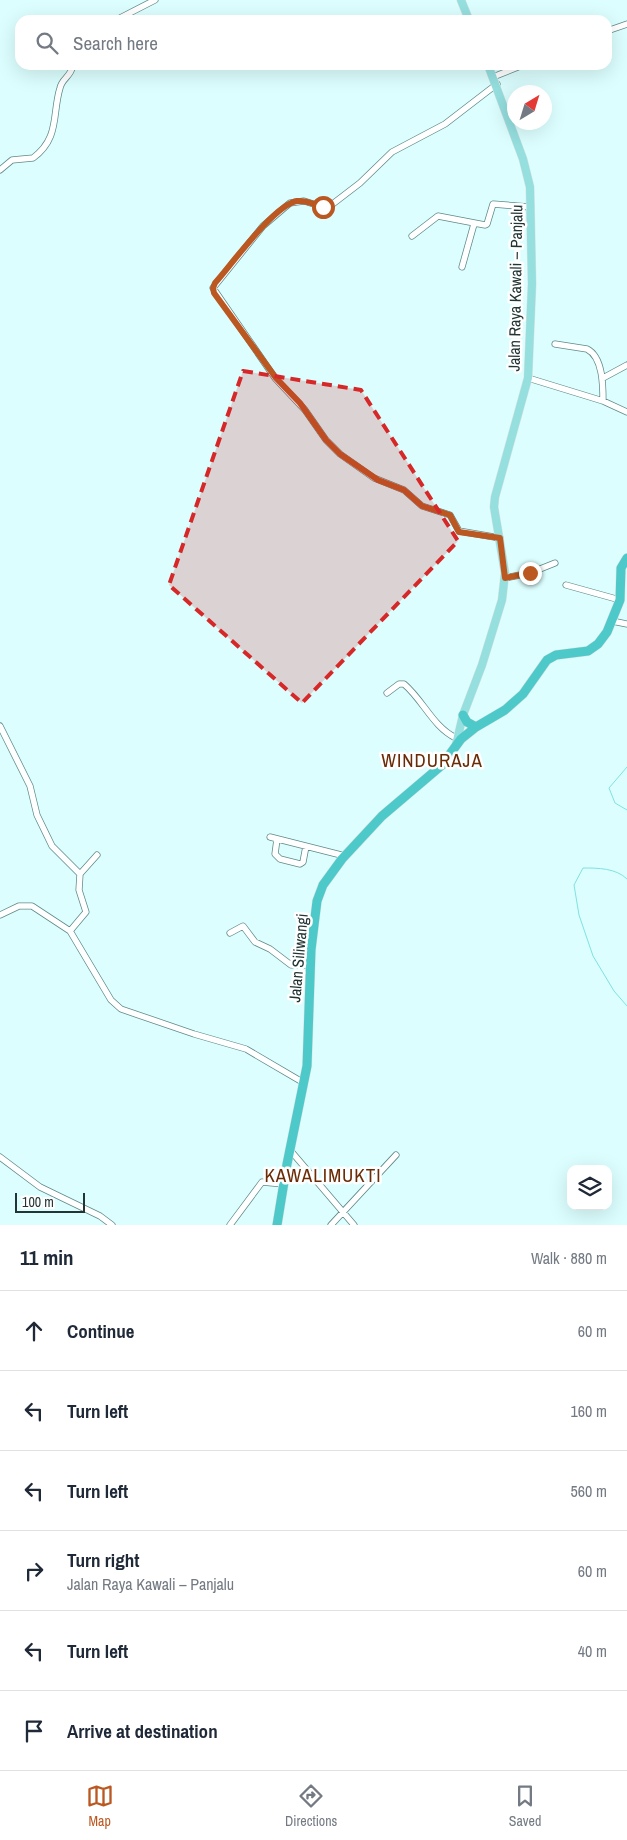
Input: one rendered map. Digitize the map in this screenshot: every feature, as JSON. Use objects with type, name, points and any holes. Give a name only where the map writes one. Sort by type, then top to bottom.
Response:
[{"type":"highway","name":"Jalan Siliwangi","points":[[277,1225],[283,1184],[304,1082],[308,1054],[310,965],[319,894],[327,878],[382,816],[442,765],[456,742],[476,727],[505,710],[523,694],[551,657],[593,648],[603,638],[620,600],[621,568],[627,558]]},
{"type":"highway","points":[[463,715],[467,722],[476,727]]},
{"type":"main road","points":[[464,1],[468,15]]},
{"type":"main road","name":"Jalan Raya Kawali – Panjalu","points":[[456,742],[463,715],[493,633],[502,600],[505,578],[494,507],[495,497],[528,378],[532,294],[530,187],[523,159],[490,70]]},
{"type":"street","points":[[126,15],[155,0]]},
{"type":"street","points":[[612,29],[627,24]]},
{"type":"street","points":[[0,170],[12,160],[33,158],[44,146],[55,124],[60,85],[71,74],[72,70]]},
{"type":"street","points":[[500,538],[459,532],[450,515],[422,506],[404,490],[378,480],[340,454],[326,440],[300,403],[276,378],[213,288],[263,226],[290,203],[304,201],[323,207],[330,206],[360,183],[392,152],[440,127],[495,81],[514,70]]},
{"type":"street","points":[[412,236],[429,221],[441,215],[474,224],[487,224],[493,204],[530,207]]},
{"type":"street","points":[[462,267],[474,224]]},
{"type":"street","points":[[555,344],[590,351],[603,378],[602,401]]},
{"type":"street","points":[[603,378],[627,365]]},
{"type":"street","points":[[528,378],[602,401],[627,412]]},
{"type":"street","points":[[505,578],[530,573],[555,563]]},
{"type":"street","points":[[566,585],[620,600]]},
{"type":"street","points":[[612,621],[627,624]]},
{"type":"street","points":[[387,693],[399,684],[404,684],[430,712],[443,732],[456,742]]},
{"type":"street","points":[[0,726],[30,786],[37,816],[52,846],[80,874]]},
{"type":"street","points":[[270,837],[345,856]]},
{"type":"street","points":[[277,839],[275,854],[280,860],[300,864],[303,862],[306,846]]},
{"type":"street","points":[[70,931],[86,912],[78,890],[80,874],[97,855]]},
{"type":"street","points":[[0,915],[18,906],[32,906],[70,931],[111,1000],[121,1009],[194,1034],[246,1049],[304,1082]]},
{"type":"street","points":[[230,934],[243,926],[256,943],[268,948],[291,965],[310,965]]},
{"type":"street","points":[[290,1150],[354,1225]]},
{"type":"street","points":[[331,1225],[396,1155]]},
{"type":"street","points":[[0,1157],[40,1187],[100,1216],[112,1225]]},
{"type":"street","points":[[230,1225],[262,1182],[283,1184]]},
{"type":"highlighted area","points":[[243,371],[361,390],[458,541],[302,703],[169,585]]},
{"type":"waterway","points":[[627,767],[609,788],[615,803],[627,810]]},
{"type":"waterway","points":[[627,879],[623,875],[612,871],[583,868],[574,885],[579,915],[593,956],[614,991],[627,1006]]},
{"type":"district","name":"WINDURAJA","points":[[432,760]]},
{"type":"district","name":"KAWALIMUKTI","points":[[323,1175]]},
{"type":"route","points":[[323,207],[308,201],[294,201],[282,209],[252,238],[239,257],[215,283],[213,286],[214,293],[282,386],[300,403],[326,440],[340,454],[378,480],[404,490],[422,506],[450,515],[454,519],[459,532],[500,538],[505,578],[530,573]]}]
